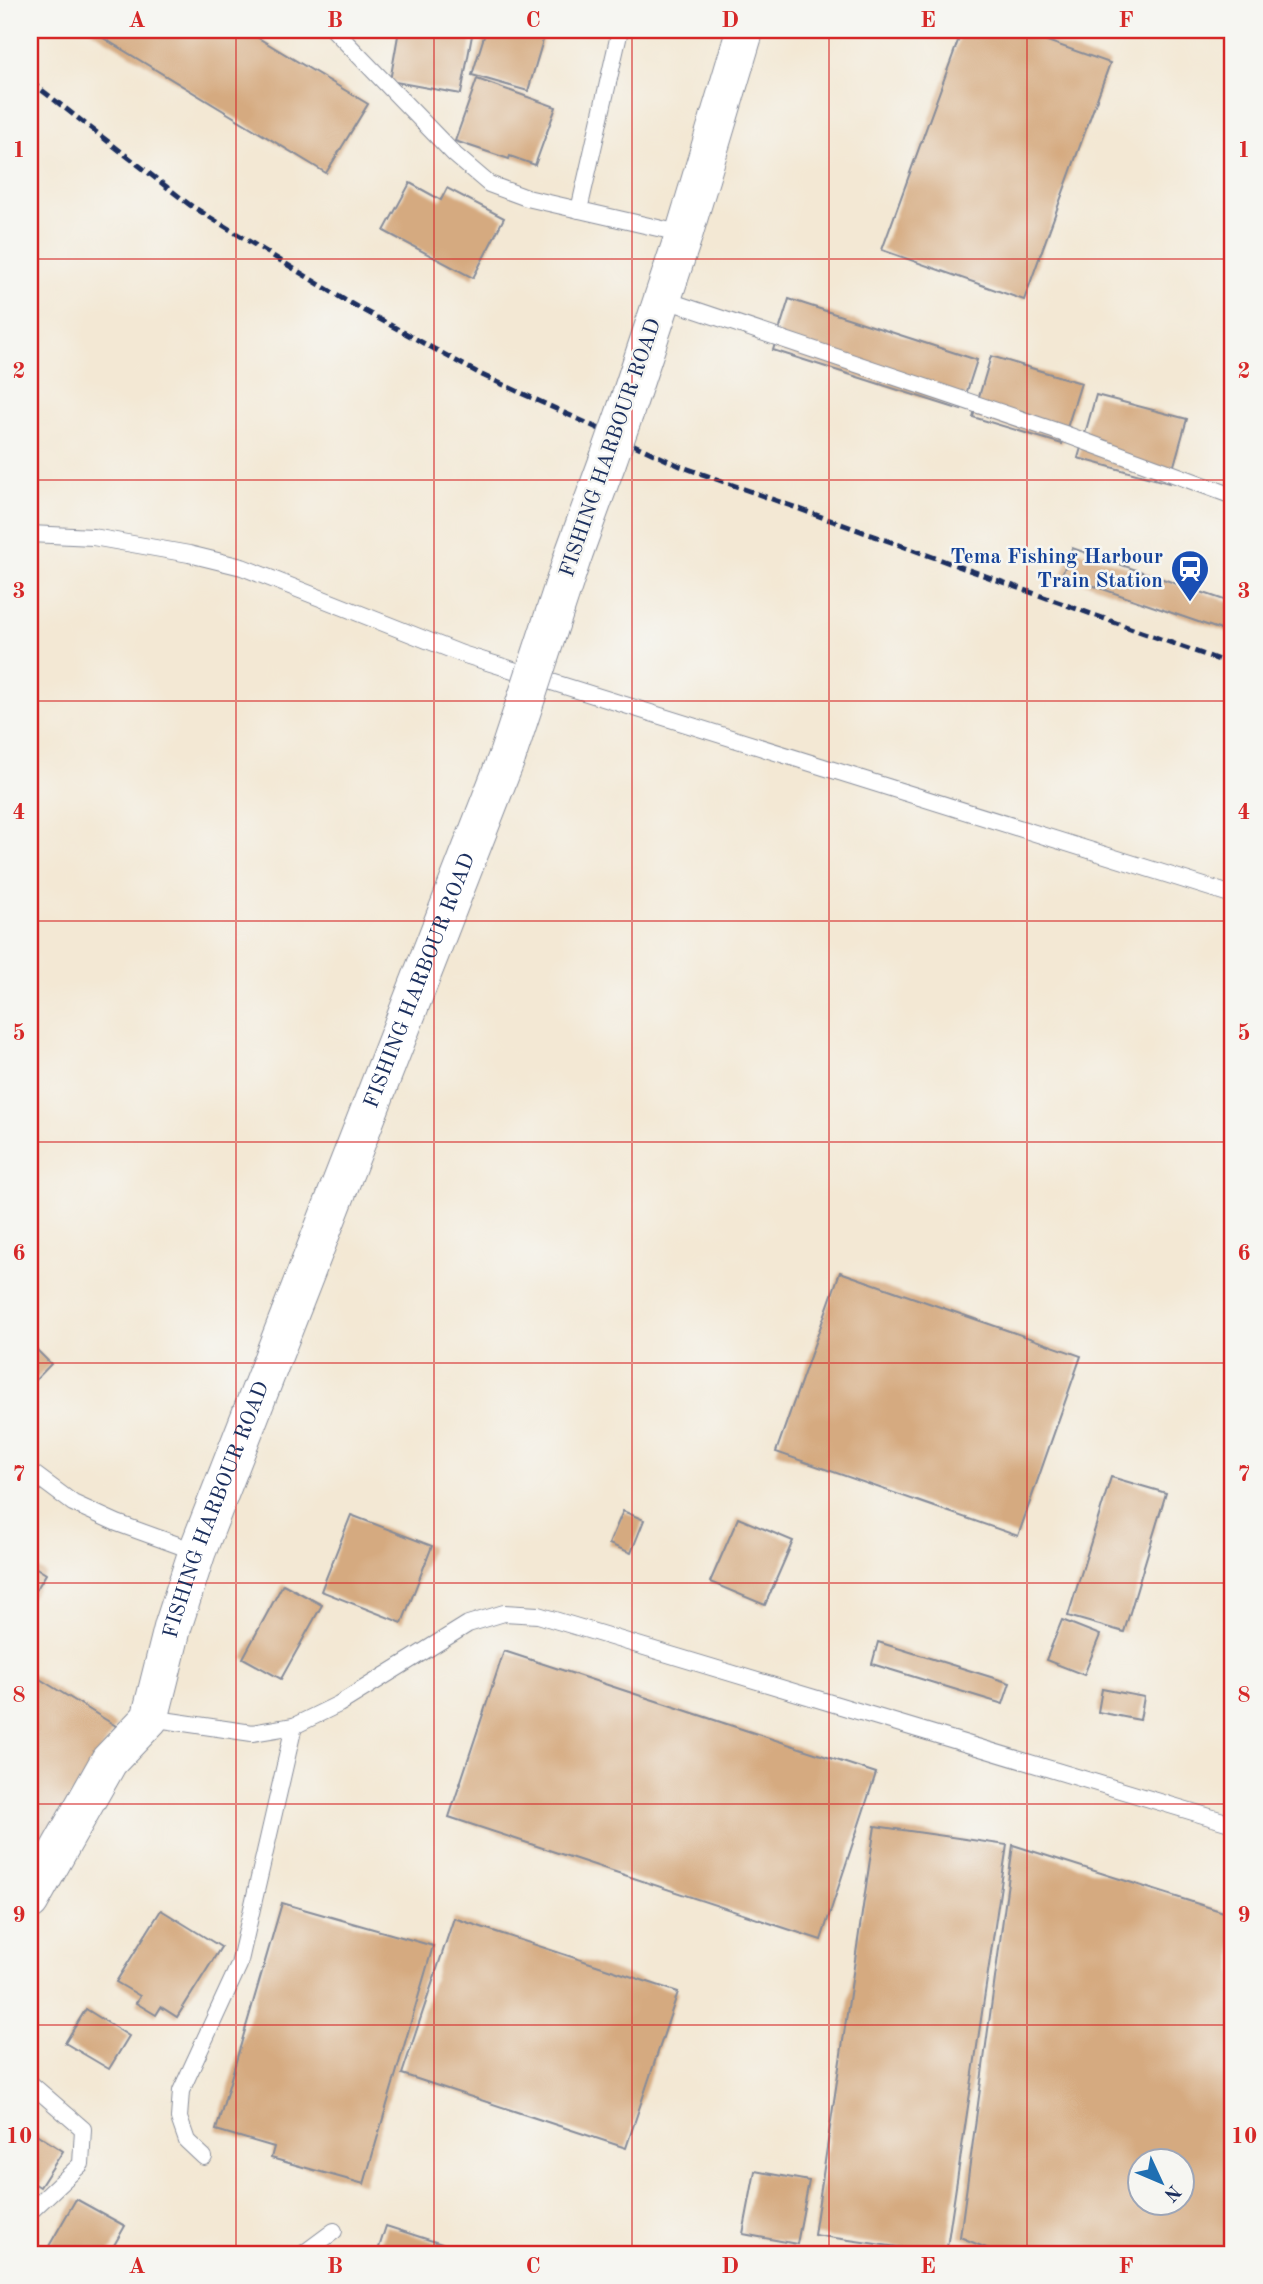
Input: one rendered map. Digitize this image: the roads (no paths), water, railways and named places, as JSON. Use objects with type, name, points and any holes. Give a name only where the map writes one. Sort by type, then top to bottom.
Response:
[{"type":"street","name":"FISHING HARBOUR ROAD","points":[[30,1901],[109,1761],[150,1718],[173,1626],[197,1552],[507,757],[573,556],[663,299],[745,30]]},
{"type":"lane","points":[[334,30],[455,155],[489,184],[527,198],[684,234]]},
{"type":"lane","points":[[579,210],[620,30]]},
{"type":"lane","points":[[663,299],[1062,433],[1233,496]]},
{"type":"lane","points":[[30,534],[93,537],[189,554],[242,567],[462,654],[1233,895]]},
{"type":"lane","points":[[30,1471],[73,1503],[117,1523],[197,1552]]},
{"type":"lane","points":[[150,1718],[252,1733],[294,1726],[339,1704],[468,1624],[504,1613],[538,1615],[1233,1824]]},
{"type":"lane","points":[[204,2157],[187,2141],[179,2118],[181,2091],[239,1965],[294,1726]]},
{"type":"lane","points":[[30,2083],[83,2129],[81,2164],[30,2212]]},
{"type":"lane","points":[[303,2254],[334,2231]]},
{"type":"railway","points":[[30,81],[190,205],[348,302],[482,375],[680,466],[1233,665]]},
{"type":"place","name":"Tema Fishing Harbour Train Station","points":[[1190,603]]}]
